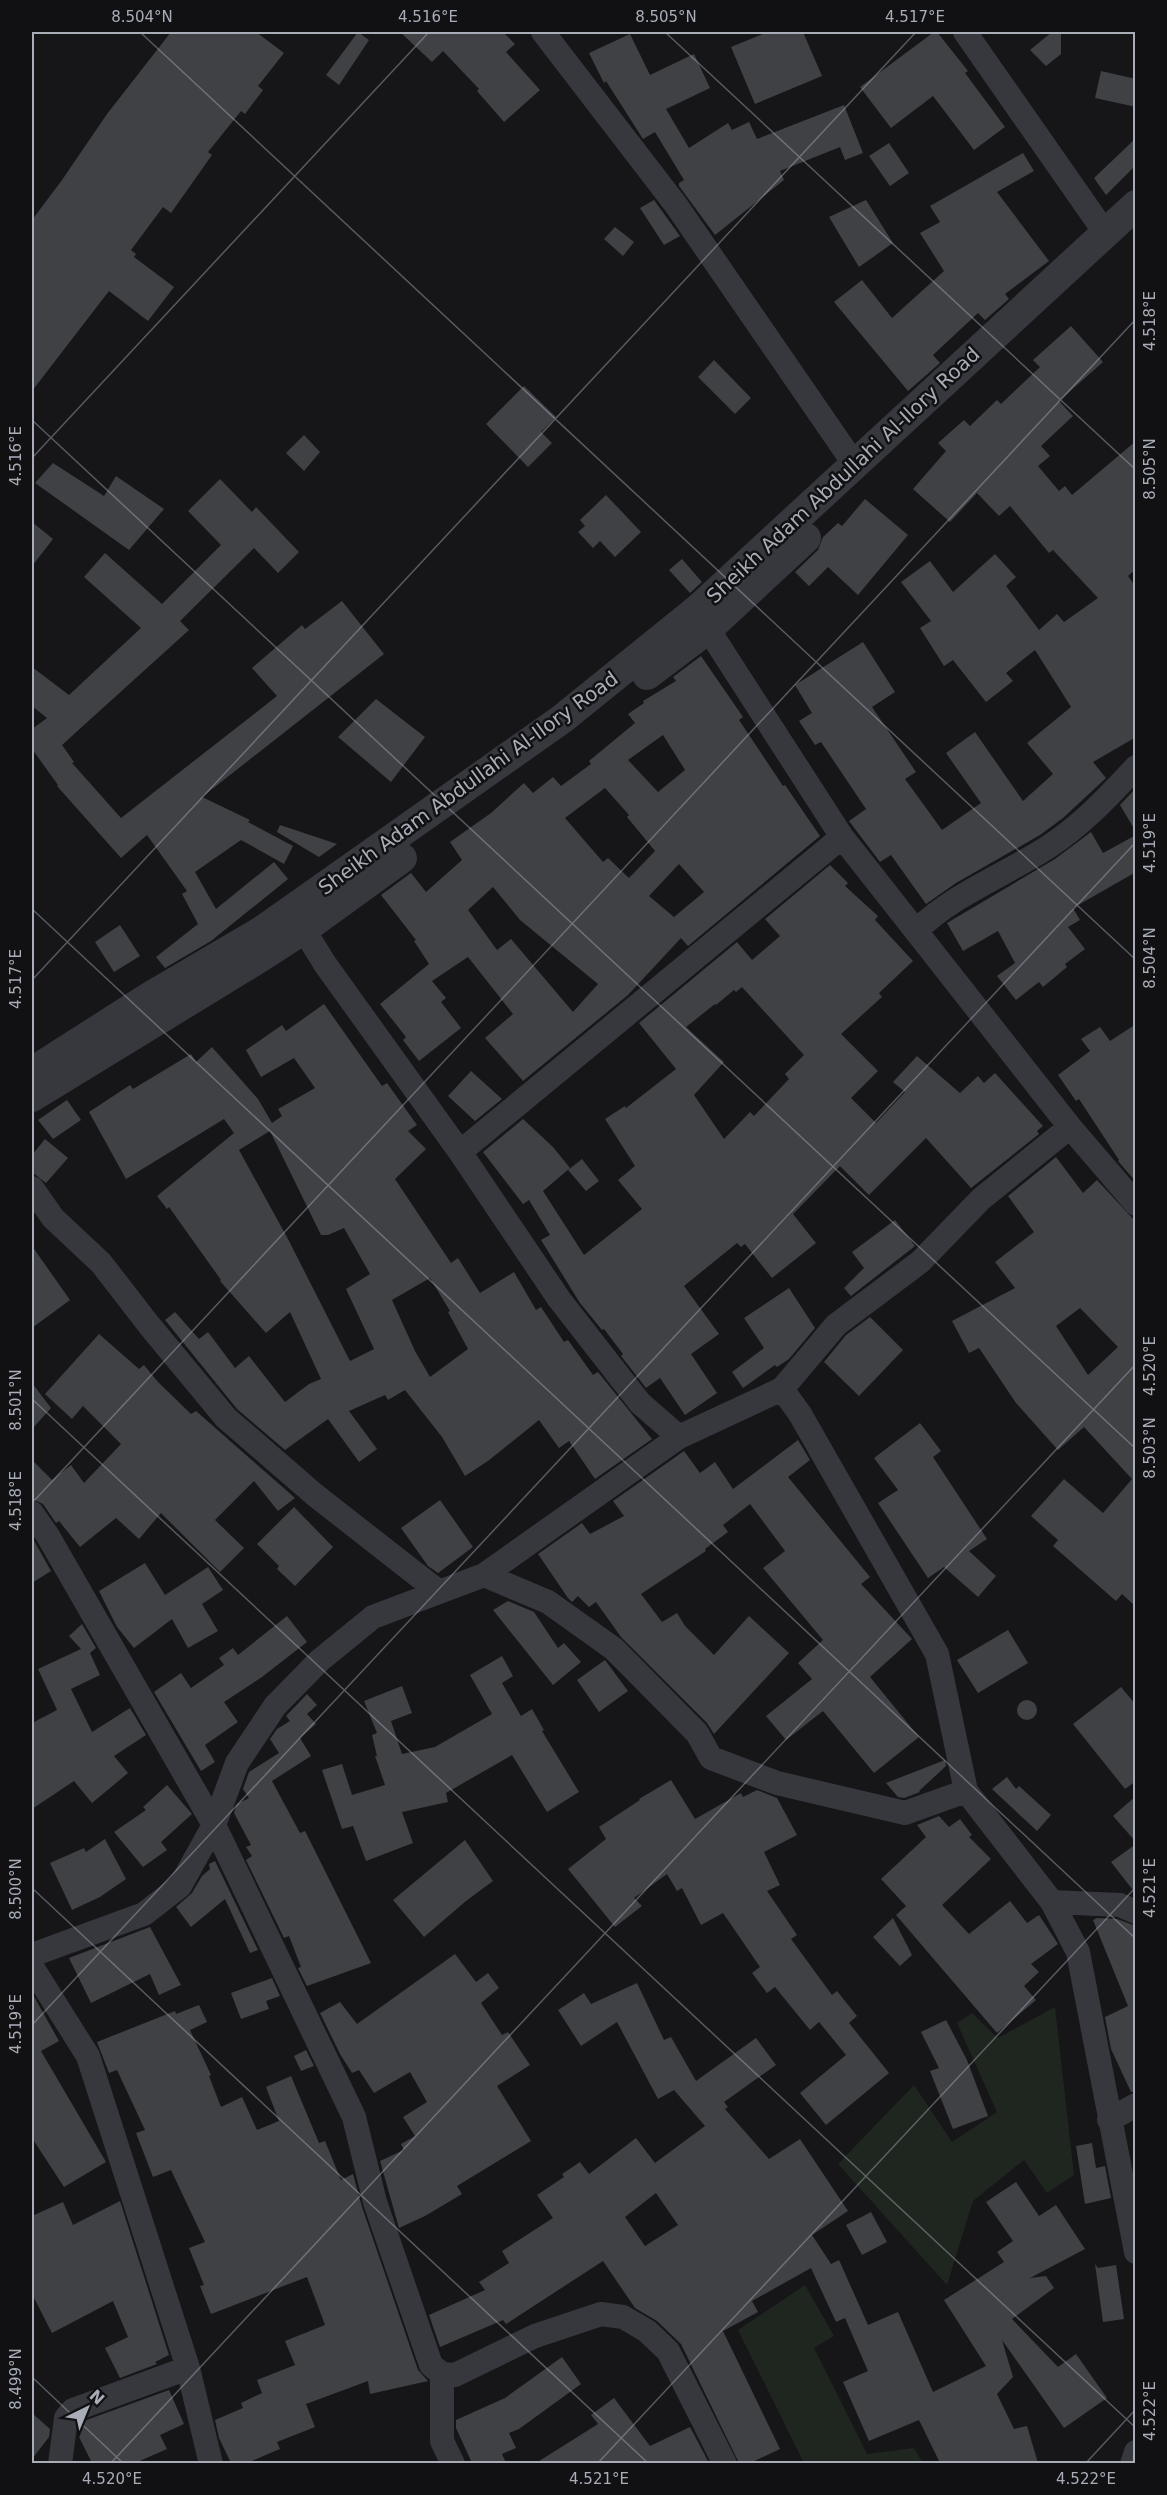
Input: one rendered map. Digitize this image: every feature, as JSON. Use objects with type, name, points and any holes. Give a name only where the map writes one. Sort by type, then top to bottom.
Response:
[{"type":"street","points":[[543,32],[676,205],[855,465]]},
{"type":"street","points":[[965,32],[1106,234]]},
{"type":"street","name":"Sheikh Adam Abdullahi Al-Ilory Road","points":[[32,1072],[298,920],[562,719],[698,609],[1136,205]]},
{"type":"street","name":"Sheikh Adam Abdullahi Al-Ilory Road","points":[[32,1097],[573,733],[708,629],[1136,231]]},
{"type":"street","points":[[708,629],[842,837],[1070,1127],[1136,1204]]},
{"type":"street","points":[[917,930],[935,912],[1049,846],[1084,820],[1136,767]]},
{"type":"street","points":[[460,1152],[842,837]]},
{"type":"street","points":[[298,920],[326,964],[460,1152],[559,1299],[640,1403],[679,1437]]},
{"type":"street","points":[[32,1955],[144,1914],[180,1886],[214,1825],[237,1763],[275,1706],[319,1661],[373,1617],[484,1575],[679,1437],[782,1389],[836,1325],[920,1262],[981,1199],[1070,1127]]},
{"type":"street","points":[[32,1188],[53,1218],[101,1263],[148,1325],[226,1418],[315,1495],[439,1592]]},
{"type":"street","points":[[782,1389],[805,1424],[936,1654],[966,1791],[1052,1902],[1078,1952],[1136,2252]]},
{"type":"street","points":[[32,1513],[48,1536],[214,1825],[354,2117],[375,2202],[431,2365],[442,2374],[455,2375],[535,2336],[601,2314],[623,2317],[647,2331],[668,2351],[725,2463]]},
{"type":"street","points":[[484,1575],[548,1602],[614,1648],[697,1733],[711,1758],[777,1783],[905,1813],[966,1791]]},
{"type":"street","points":[[1052,1902],[1120,1905],[1136,1912]]},
{"type":"street","points":[[32,1967],[88,2056],[188,2368],[211,2463]]},
{"type":"street","points":[[1109,2120],[1136,2105]]},
{"type":"street","points":[[60,2463],[66,2418],[73,2410],[188,2368]]},
{"type":"street","points":[[442,2374],[442,2440],[453,2463]]},
{"type":"street","points":[[1132,2463],[1136,2452]]},
{"type":"shaded area","points":[[1055,2007],[1074,2175],[1047,2193],[1024,2160],[973,2201],[947,2285],[838,2164],[914,2085],[952,2142],[997,2112],[957,2023],[972,2013],[998,2038]]},
{"type":"shaded area","points":[[805,2285],[834,2336],[814,2348],[867,2454],[914,2448],[923,2463],[804,2463],[738,2330]]},
{"type":"building","points":[[171,32],[256,32],[284,53],[258,86],[263,90],[245,114],[241,111],[208,152],[212,155],[171,213],[163,207],[131,250],[136,254],[134,257],[174,287],[148,321],[109,291],[32,391],[32,220],[107,114]]},
{"type":"building","points":[[358,32],[369,40],[339,85],[326,75]]},
{"type":"building","points":[[400,32],[503,32],[515,44],[506,52],[540,90],[504,122],[477,91],[479,89],[443,51],[432,62]]},
{"type":"building","points":[[768,32],[803,32],[822,76],[755,104],[731,47]]},
{"type":"building","points":[[937,32],[968,71],[965,73],[1005,127],[974,150],[933,96],[891,128],[860,87]]},
{"type":"building","points":[[1052,32],[1061,32],[1061,54],[1046,66],[1030,50]]},
{"type":"building","points":[[630,34],[650,75],[694,54],[710,88],[666,109],[689,148],[728,123],[732,130],[749,122],[757,139],[844,105],[863,153],[845,160],[840,147],[780,171],[784,180],[715,235],[679,186],[679,183],[684,180],[655,132],[643,139],[606,81],[604,83],[589,53]]},
{"type":"building","points":[[1101,71],[1136,79],[1136,107],[1095,98]]},
{"type":"building","points":[[1136,138],[1136,165],[1106,195],[1094,178]]},
{"type":"building","points":[[889,143],[909,173],[890,186],[869,156]]},
{"type":"building","points":[[1023,153],[1034,171],[997,192],[1049,261],[1005,294],[1009,299],[985,320],[978,313],[933,355],[940,363],[908,391],[834,302],[862,280],[892,318],[944,271],[920,233],[940,222],[930,206]]},
{"type":"building","points":[[654,200],[680,236],[664,245],[640,208]]},
{"type":"building","points":[[866,200],[893,243],[859,267],[829,217]]},
{"type":"building","points":[[615,227],[634,242],[623,256],[604,239]]},
{"type":"building","points":[[1071,326],[1103,362],[1059,401],[1073,416],[1041,446],[1050,456],[1038,466],[1059,491],[1065,486],[1072,495],[1136,441],[1136,569],[1128,576],[1136,587],[1136,737],[1093,762],[1106,778],[1063,818],[1040,835],[956,883],[926,904],[891,855],[880,862],[849,821],[866,809],[821,742],[815,745],[799,721],[812,713],[795,685],[863,642],[895,692],[872,707],[916,772],[905,779],[942,830],[981,803],[946,753],[975,732],[1023,801],[1053,774],[1027,743],[1071,707],[1035,650],[1006,673],[1013,681],[986,702],[953,660],[944,666],[920,628],[931,621],[901,582],[930,561],[953,592],[995,554],[1016,577],[1006,586],[1039,630],[1057,614],[1064,622],[1098,598],[1053,550],[1049,553],[1010,506],[999,516],[977,493],[950,522],[913,489],[946,451],[938,443],[964,420],[970,426],[997,400],[1001,404],[1040,367],[1033,360]]},
{"type":"building","points":[[714,360],[751,398],[735,414],[698,377]]},
{"type":"building","points":[[524,386],[556,417],[541,432],[552,443],[528,467],[486,424]]},
{"type":"building","points":[[304,435],[320,452],[304,471],[286,453]]},
{"type":"building","points":[[53,463],[104,496],[116,476],[164,509],[129,550],[35,483]]},
{"type":"building","points":[[220,479],[252,512],[256,507],[299,552],[278,573],[254,548],[180,621],[189,630],[62,745],[74,762],[72,763],[121,818],[277,696],[252,668],[302,625],[305,629],[342,601],[384,654],[202,797],[250,820],[248,822],[293,846],[284,864],[241,840],[195,872],[216,909],[274,862],[288,879],[211,941],[165,968],[156,957],[198,924],[182,894],[187,891],[147,835],[121,858],[57,786],[32,749],[32,729],[47,718],[32,706],[32,667],[69,695],[141,628],[84,577],[105,553],[162,604],[221,545],[188,511]]},
{"type":"building","points":[[606,495],[641,532],[615,557],[600,541],[593,548],[578,532],[585,526],[580,520]]},
{"type":"building","points":[[865,499],[908,535],[858,595],[828,567],[809,586],[795,572],[818,550],[823,537],[838,523],[842,526]]},
{"type":"building","points":[[32,522],[53,539],[32,566]]},
{"type":"building","points":[[682,559],[702,582],[690,593],[669,570]]},
{"type":"building","points":[[701,656],[743,717],[739,720],[820,836],[688,946],[681,938],[628,995],[523,1081],[485,1038],[513,1014],[468,957],[432,981],[446,998],[441,1002],[461,1028],[419,1061],[403,1040],[406,1037],[380,1004],[429,964],[414,941],[416,940],[381,895],[411,873],[426,892],[462,860],[450,842],[491,813],[524,783],[533,793],[553,777],[561,786],[591,764],[589,761],[635,723],[628,714],[644,703],[643,701],[676,681],[673,677]],"holes":[[[663,735],[685,770],[658,792],[628,760]],[[605,788],[629,815],[627,817],[655,851],[629,878],[608,858],[603,862],[565,818]],[[679,864],[704,892],[674,917],[649,896]],[[493,887],[520,920],[598,984],[573,1012],[511,939],[497,950],[468,910]]]},
{"type":"building","points":[[376,699],[425,737],[391,782],[338,737]]},
{"type":"building","points":[[1136,788],[1136,832],[1120,805]]},
{"type":"building","points":[[280,825],[337,844],[319,857],[277,832]]},
{"type":"building","points":[[1091,832],[1103,853],[1136,835],[1136,872],[1073,908],[1080,920],[1068,927],[1085,949],[1065,964],[1067,967],[1043,987],[1039,982],[1016,1000],[997,976],[1015,963],[998,931],[963,951],[947,923],[1055,859]]},
{"type":"building","points":[[830,865],[848,883],[845,886],[878,916],[875,920],[913,961],[879,993],[882,997],[841,1034],[878,1071],[851,1098],[876,1123],[905,1092],[893,1082],[917,1056],[960,1093],[978,1076],[984,1083],[995,1073],[1043,1126],[1037,1131],[1039,1134],[971,1188],[926,1138],[869,1195],[840,1166],[793,1214],[816,1243],[772,1278],[745,1244],[741,1247],[737,1243],[684,1286],[719,1334],[691,1354],[717,1393],[685,1415],[660,1378],[646,1388],[621,1356],[623,1354],[604,1329],[602,1330],[580,1303],[541,1240],[550,1235],[529,1200],[523,1204],[483,1152],[523,1119],[553,1147],[570,1168],[543,1191],[584,1255],[642,1209],[618,1180],[635,1166],[605,1119],[625,1106],[626,1108],[676,1069],[639,1023],[737,942],[752,960],[780,936],[765,919]],"holes":[[[742,987],[804,1055],[785,1074],[789,1079],[754,1116],[750,1112],[724,1139],[694,1095],[724,1062],[686,1027],[734,990],[736,992]]]},
{"type":"building","points":[[120,925],[140,956],[114,972],[95,942]]},
{"type":"building","points":[[324,1004],[382,1086],[387,1083],[417,1125],[408,1131],[426,1149],[395,1179],[451,1263],[458,1258],[480,1293],[514,1272],[536,1310],[541,1307],[564,1342],[568,1340],[593,1375],[598,1372],[652,1439],[595,1479],[569,1441],[559,1448],[539,1420],[488,1461],[465,1476],[442,1437],[405,1390],[388,1400],[385,1395],[349,1411],[377,1449],[359,1462],[328,1419],[285,1450],[237,1409],[165,1320],[175,1312],[199,1339],[208,1332],[235,1368],[249,1356],[285,1402],[309,1384],[321,1379],[290,1312],[266,1333],[220,1281],[169,1207],[167,1209],[157,1196],[234,1133],[224,1119],[126,1179],[89,1112],[130,1085],[133,1089],[191,1054],[196,1062],[212,1047],[258,1099],[272,1123],[282,1116],[278,1109],[315,1088],[294,1058],[261,1077],[246,1050],[282,1025],[286,1031]],"holes":[[[270,1131],[321,1235],[328,1235],[344,1228],[370,1274],[346,1289],[374,1349],[350,1361],[288,1239],[239,1150]],[[430,1278],[450,1311],[448,1312],[468,1349],[430,1377],[415,1351],[392,1300]]]},
{"type":"building","points":[[1136,1024],[1136,1182],[1118,1161],[1079,1099],[1076,1101],[1058,1075],[1090,1051],[1081,1039],[1100,1027],[1110,1041]]},
{"type":"building","points":[[471,1071],[502,1099],[475,1121],[448,1096]]},
{"type":"building","points":[[67,1100],[81,1120],[53,1139],[38,1120]]},
{"type":"building","points":[[45,1139],[68,1158],[46,1183],[32,1172],[32,1155]]},
{"type":"building","points":[[1056,1157],[1083,1193],[1097,1180],[1136,1222],[1136,1607],[1122,1594],[1116,1601],[1053,1546],[1058,1540],[1031,1516],[1064,1479],[1103,1513],[1132,1479],[1084,1427],[1058,1450],[1016,1403],[979,1348],[969,1353],[952,1321],[1015,1288],[995,1262],[1034,1232],[1008,1196]],"holes":[[[1080,1308],[1118,1347],[1088,1375],[1056,1326]]]},
{"type":"building","points":[[582,1159],[599,1181],[586,1191],[568,1170]]},
{"type":"building","points":[[895,1220],[915,1246],[851,1296],[844,1288],[864,1268],[852,1252]]},
{"type":"building","points":[[32,1246],[70,1300],[32,1328]]},
{"type":"building","points":[[789,1288],[815,1328],[789,1359],[777,1367],[775,1365],[743,1388],[732,1372],[764,1348],[744,1318]]},
{"type":"building","points":[[870,1317],[903,1350],[859,1396],[824,1362],[846,1335]]},
{"type":"building","points":[[99,1334],[139,1369],[144,1365],[191,1414],[196,1411],[295,1498],[278,1511],[254,1481],[215,1520],[244,1548],[220,1572],[161,1513],[139,1539],[116,1518],[80,1547],[59,1521],[56,1523],[43,1504],[32,1499],[32,1460],[52,1480],[71,1465],[84,1483],[121,1444],[83,1406],[72,1419],[45,1394]]},
{"type":"building","points":[[32,1383],[51,1408],[32,1429]]},
{"type":"building","points":[[920,1423],[941,1451],[933,1457],[987,1539],[969,1551],[996,1576],[978,1597],[944,1567],[928,1578],[878,1503],[898,1490],[874,1458]]},
{"type":"building","points":[[798,1440],[810,1460],[788,1477],[870,1577],[861,1584],[912,1639],[870,1677],[919,1737],[874,1773],[823,1711],[786,1740],[766,1716],[812,1679],[798,1663],[823,1640],[763,1568],[785,1551],[750,1504],[723,1525],[728,1532],[705,1549],[706,1551],[641,1594],[662,1622],[677,1613],[685,1626],[714,1655],[749,1616],[789,1653],[714,1734],[707,1723],[621,1637],[596,1602],[589,1607],[578,1596],[572,1602],[568,1598],[538,1554],[582,1523],[590,1534],[624,1516],[613,1501],[684,1451],[700,1473],[715,1462],[733,1489]]},
{"type":"building","points":[[440,1500],[473,1547],[438,1573],[428,1566],[401,1528]]},
{"type":"building","points":[[294,1507],[333,1547],[295,1586],[277,1569],[279,1566],[257,1544]]},
{"type":"building","points":[[32,1537],[51,1571],[32,1583]]},
{"type":"building","points":[[145,1563],[165,1595],[208,1567],[223,1590],[202,1604],[218,1631],[188,1648],[172,1619],[134,1648],[117,1627],[99,1591]]},
{"type":"building","points":[[508,1601],[534,1612],[558,1648],[564,1643],[581,1662],[553,1685],[493,1610]]},
{"type":"building","points":[[287,1616],[307,1642],[262,1677],[224,1702],[238,1722],[205,1745],[215,1762],[201,1771],[154,1692],[181,1673],[191,1688],[224,1665],[219,1658],[233,1648],[238,1655]]},
{"type":"building","points":[[82,1624],[96,1648],[90,1653],[100,1675],[71,1689],[92,1732],[130,1708],[146,1735],[114,1756],[128,1773],[92,1803],[74,1781],[32,1809],[32,1723],[57,1710],[38,1669],[81,1649],[69,1636]]},
{"type":"building","points":[[1008,1630],[1028,1663],[978,1693],[957,1660]]},
{"type":"building","points":[[502,1656],[513,1676],[502,1683],[521,1716],[532,1709],[544,1730],[542,1731],[579,1792],[547,1812],[512,1755],[446,1793],[448,1802],[402,1812],[413,1843],[366,1861],[353,1826],[342,1829],[322,1770],[342,1764],[352,1795],[385,1785],[375,1756],[377,1756],[372,1735],[377,1733],[364,1701],[402,1686],[412,1713],[391,1721],[402,1754],[435,1747],[492,1714],[470,1675]]},
{"type":"building","points":[[605,1660],[628,1691],[599,1712],[577,1680]]},
{"type":"building","points":[[1121,1687],[1136,1705],[1136,1781],[1125,1789],[1073,1724]]},
{"type":"building","points":[[307,1694],[317,1705],[307,1714],[316,1724],[300,1738],[311,1756],[272,1781],[300,1833],[305,1831],[371,1963],[307,1986],[298,1968],[301,1967],[289,1936],[284,1938],[246,1860],[252,1856],[246,1847],[251,1845],[234,1813],[237,1804],[249,1798],[243,1789],[249,1772],[279,1753],[270,1739],[277,1729],[290,1721],[286,1716]]},
{"type":"building","points":[[1027,1700],[1034,1703],[1037,1710],[1034,1717],[1027,1720],[1020,1717],[1017,1710],[1020,1703]]},
{"type":"building","points":[[945,1760],[946,1766],[920,1792],[904,1798],[898,1797],[886,1783]]},
{"type":"building","points":[[1007,1777],[1016,1789],[1019,1786],[1051,1815],[1037,1831],[992,1789]]},
{"type":"building","points":[[671,1780],[695,1819],[741,1793],[743,1797],[757,1790],[777,1798],[797,1835],[764,1852],[780,1885],[767,1891],[797,1935],[791,1939],[832,1995],[837,1991],[857,2016],[849,2023],[889,2073],[826,2125],[800,2093],[846,2055],[819,2022],[810,2030],[775,1987],[767,1993],[752,1973],[760,1967],[723,1913],[701,1925],[682,1888],[677,1891],[667,1874],[634,1898],[642,1906],[615,1927],[568,1869],[606,1839],[599,1827]]},
{"type":"building","points":[[167,1785],[192,1814],[161,1842],[167,1850],[143,1867],[114,1832],[146,1810],[143,1807]]},
{"type":"building","points":[[1136,1796],[1136,1842],[1113,1816]]},
{"type":"building","points":[[939,1816],[949,1827],[960,1819],[972,1835],[969,1837],[991,1859],[942,1905],[969,1934],[1010,1901],[1027,1923],[1039,1915],[1058,1944],[1031,1964],[1039,1972],[1024,1986],[1036,2000],[997,2033],[896,1915],[906,1906],[881,1879],[926,1837],[917,1825]]},
{"type":"building","points":[[105,1839],[126,1879],[100,1897],[72,1910],[50,1863],[84,1848],[86,1852]]},
{"type":"building","points":[[465,1840],[493,1881],[424,1937],[393,1900]]},
{"type":"building","points":[[1136,1844],[1136,1894],[1111,1862]]},
{"type":"building","points":[[215,1861],[258,1950],[250,1953],[225,1899],[191,1927],[176,1907],[192,1893],[202,1876],[210,1869],[209,1864]]},
{"type":"building","points":[[893,1918],[912,1955],[900,1966],[873,1937]]},
{"type":"building","points":[[1097,1918],[1117,1919],[1136,1926],[1136,2091],[1131,2092],[1111,2049],[1105,2017],[1128,2006],[1093,1920]]},
{"type":"building","points":[[150,1927],[181,1985],[159,1995],[150,1974],[91,2003],[69,1958]]},
{"type":"building","points":[[455,1954],[476,1982],[488,1973],[499,1988],[481,2003],[502,2035],[508,2032],[530,2065],[497,2086],[531,2141],[457,2186],[462,2194],[399,2228],[380,2161],[404,2150],[401,2144],[415,2136],[403,2117],[427,2102],[410,2072],[374,2093],[359,2070],[352,2073],[320,2013],[340,2002],[357,2024]]},
{"type":"building","points":[[272,1978],[280,1996],[266,2001],[269,2009],[241,2019],[231,1993]]},
{"type":"building","points":[[637,1983],[664,2040],[671,2037],[696,2081],[756,2038],[776,2065],[724,2102],[728,2107],[725,2109],[769,2159],[800,2139],[848,2211],[812,2235],[831,2264],[839,2260],[868,2325],[898,2312],[933,2392],[986,2366],[944,2300],[1004,2262],[997,2252],[1013,2241],[986,2202],[1016,2182],[1039,2216],[1056,2205],[1085,2249],[1030,2278],[1046,2276],[1054,2288],[1012,2319],[1058,2367],[1076,2354],[1107,2398],[1064,2428],[1002,2340],[1013,2377],[997,2394],[1014,2429],[1027,2426],[1038,2463],[940,2463],[919,2420],[869,2441],[843,2382],[868,2371],[845,2318],[836,2322],[811,2268],[752,2301],[758,2312],[723,2331],[780,2449],[750,2463],[739,2463],[681,2344],[657,2321],[635,2308],[603,2261],[506,2324],[503,2320],[440,2347],[429,2315],[485,2290],[479,2282],[509,2263],[502,2251],[553,2218],[537,2195],[564,2177],[562,2174],[580,2162],[589,2174],[636,2138],[655,2163],[705,2126],[674,2090],[658,2099],[617,2022],[581,2046],[558,2010],[584,1993],[591,2004]],"holes":[[[656,2193],[678,2225],[645,2246],[625,2217]]]},
{"type":"building","points":[[32,1993],[59,2041],[41,2051],[106,2162],[64,2187],[32,2138]]},
{"type":"building","points":[[199,2005],[207,2022],[190,2030],[211,2075],[209,2076],[221,2107],[242,2097],[257,2130],[279,2121],[266,2087],[291,2076],[319,2143],[325,2141],[341,2180],[353,2174],[362,2207],[418,2370],[428,2381],[370,2394],[368,2381],[306,2404],[315,2427],[277,2442],[280,2449],[247,2463],[231,2463],[219,2438],[215,2420],[243,2408],[241,2403],[262,2393],[257,2380],[295,2365],[285,2341],[325,2325],[307,2277],[211,2314],[200,2286],[204,2285],[189,2248],[205,2242],[171,2170],[153,2177],[136,2133],[145,2130],[117,2070],[109,2073],[97,2042],[175,2011],[176,2014]]},
{"type":"building","points":[[946,2020],[967,2060],[988,2116],[953,2129],[930,2071],[939,2068],[921,2032]]},
{"type":"building","points":[[306,2050],[314,2066],[301,2071],[294,2056]]},
{"type":"building","points":[[1092,2143],[1096,2168],[1105,2166],[1111,2198],[1085,2204],[1076,2146]]},
{"type":"building","points":[[120,2201],[169,2355],[155,2362],[157,2364],[120,2378],[105,2348],[128,2337],[113,2301],[52,2333],[32,2294],[32,2216],[63,2202],[73,2225]]},
{"type":"building","points":[[871,2212],[887,2242],[862,2255],[846,2225]]},
{"type":"building","points":[[1095,2264],[1098,2268],[1116,2265],[1124,2319],[1103,2322]]},
{"type":"building","points":[[562,2357],[581,2384],[519,2429],[509,2433],[516,2448],[502,2454],[506,2463],[472,2463],[456,2428],[456,2420],[505,2398]]},
{"type":"building","points":[[169,2390],[184,2424],[160,2435],[167,2449],[135,2463],[92,2463],[78,2435],[81,2422]]},
{"type":"building","points":[[614,2398],[650,2446],[690,2427],[709,2463],[536,2463],[598,2424],[591,2415]]},
{"type":"building","points":[[32,2413],[50,2429],[49,2437],[32,2459]]}]
